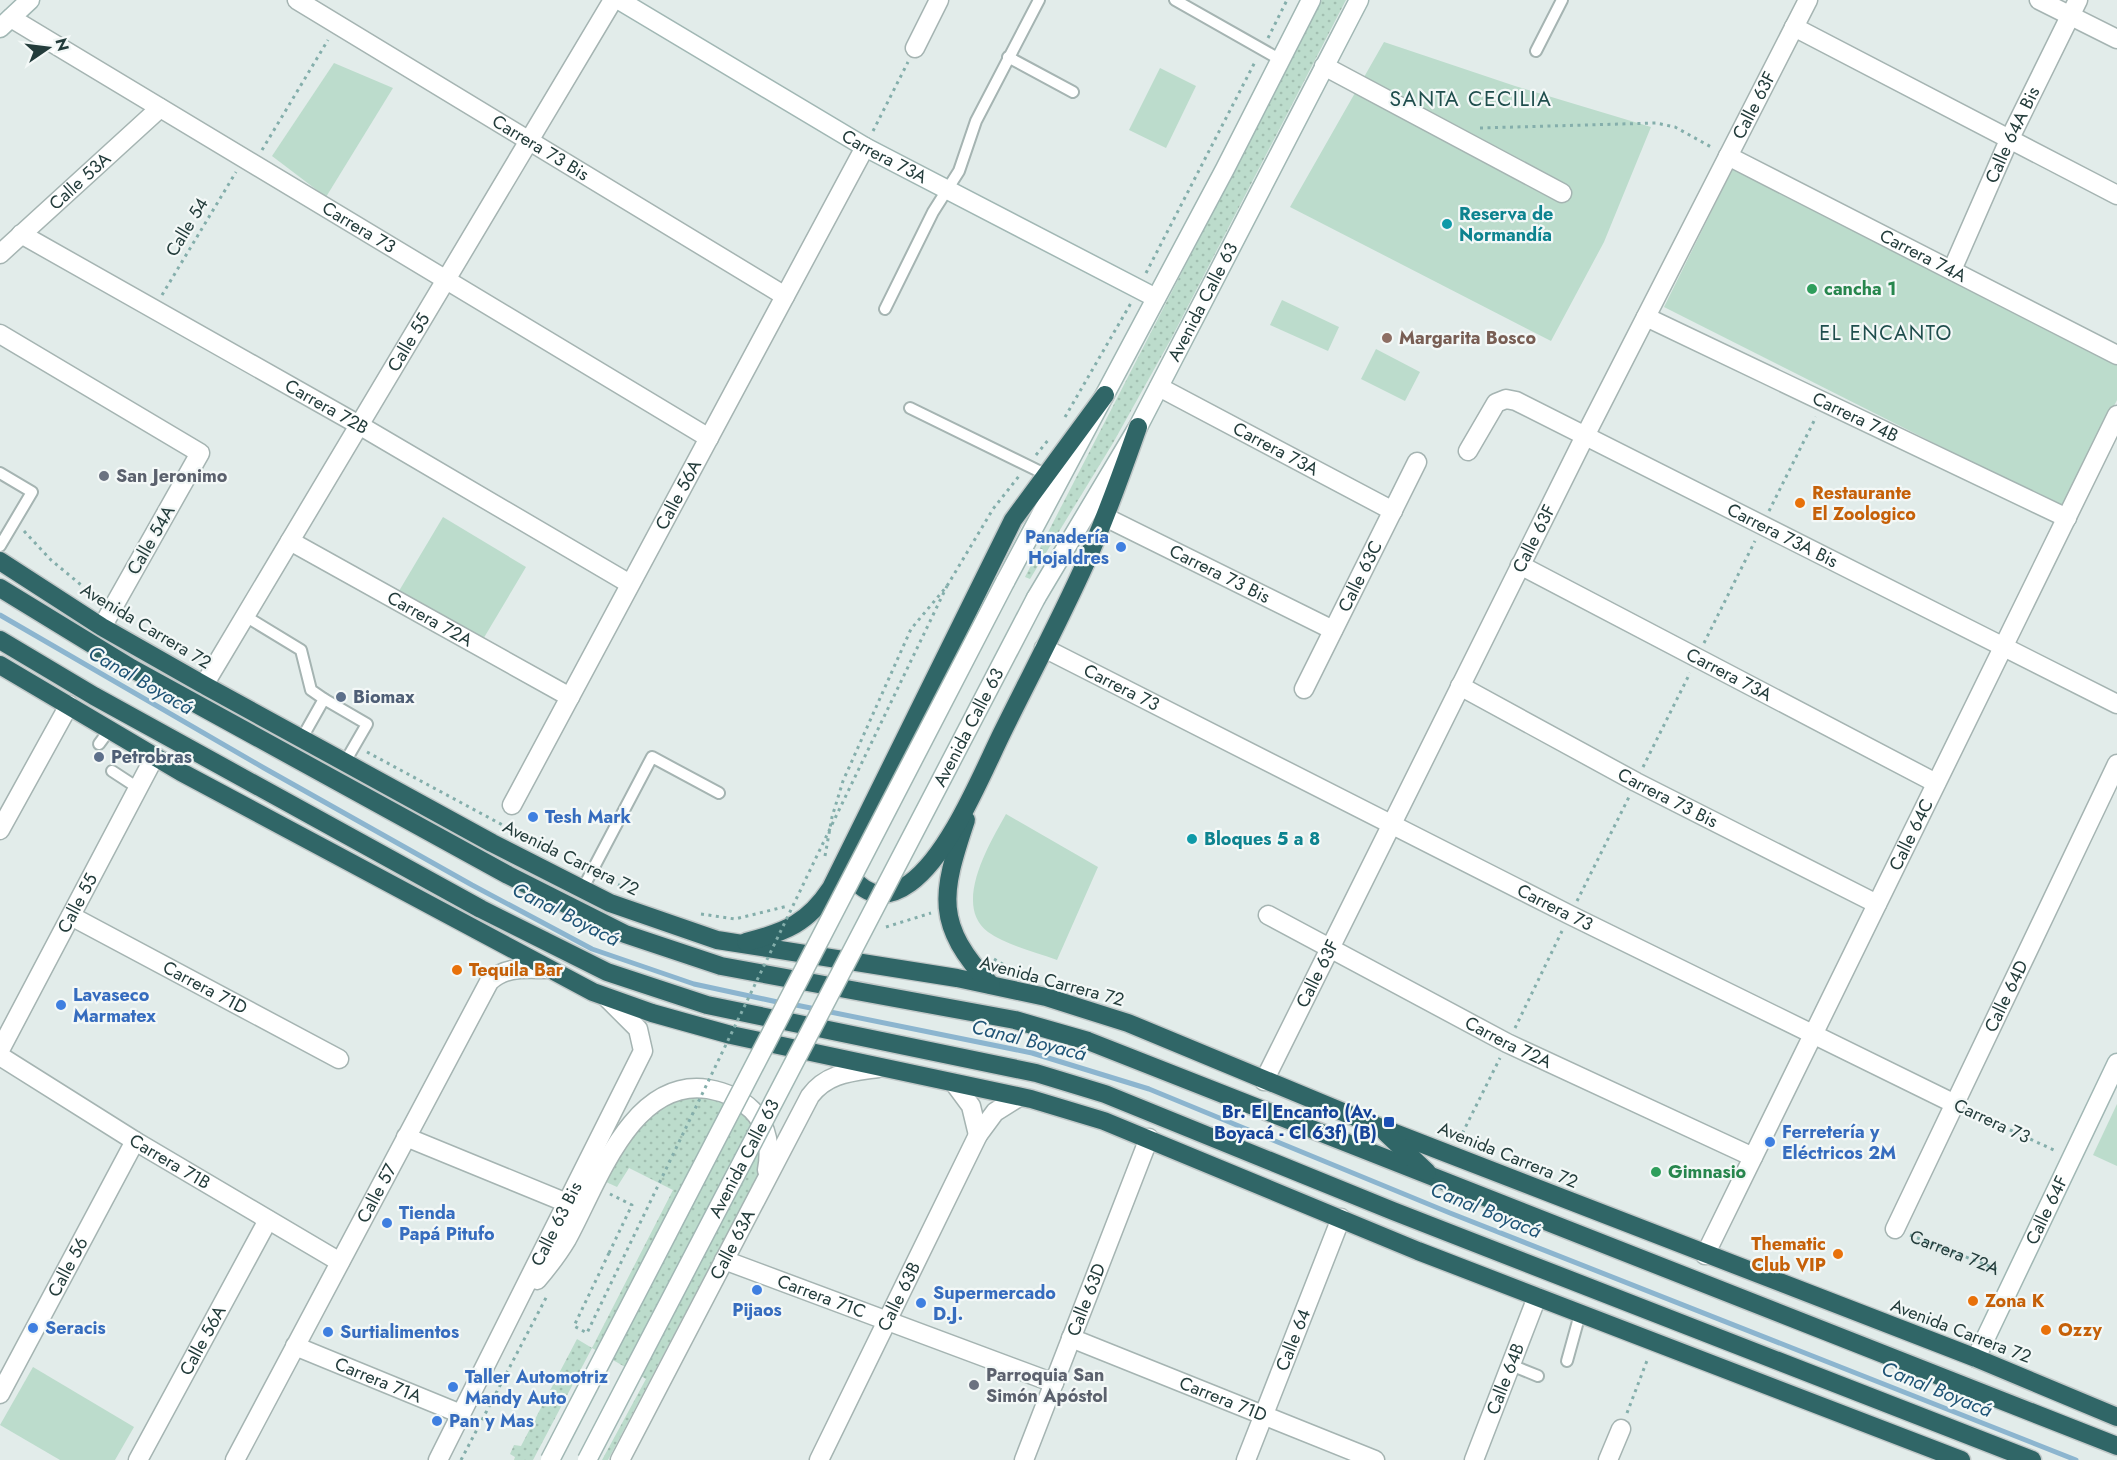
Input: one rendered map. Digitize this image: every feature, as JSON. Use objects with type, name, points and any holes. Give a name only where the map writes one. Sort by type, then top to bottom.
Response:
[{"type":"highway","points":[[739,944],[772,936],[795,927],[824,898],[1013,520],[1052,478],[1105,395]]},
{"type":"highway","points":[[844,862],[860,888],[872,893],[896,890],[918,876],[942,845],[978,784],[1044,648],[1105,517],[1138,427]]},
{"type":"highway","name":"Avenida Carrera 72","points":[[0,561],[102,627],[492,843],[582,890],[653,919],[702,936],[739,944],[991,985],[1046,998],[1128,1023],[1379,1127],[1604,1216],[1976,1358],[2117,1417]]},
{"type":"highway","points":[[0,588],[131,668],[292,757],[584,916],[651,944],[721,966],[996,1016],[1088,1041],[2117,1446]]},
{"type":"highway","points":[[102,627],[131,668]]},
{"type":"highway","points":[[0,640],[94,696],[570,956],[641,986],[700,1003],[1036,1073],[1105,1094],[1425,1224],[2032,1460]]},
{"type":"highway","points":[[0,665],[69,705],[105,737],[155,756],[546,969],[604,996],[652,1013],[731,1035],[1063,1108],[1149,1138],[1537,1298],[1961,1460]]},
{"type":"highway","points":[[292,757],[324,750]]},
{"type":"highway","points":[[381,782],[389,810]]},
{"type":"highway","points":[[978,784],[951,865],[946,908],[958,943],[970,962],[991,985]]},
{"type":"highway","points":[[300,808],[338,856]]},
{"type":"highway","points":[[652,1013],[700,1003]]},
{"type":"highway","points":[[700,1003],[731,1035]]},
{"type":"highway","points":[[1379,1127],[1435,1179]]},
{"type":"highway","points":[[1548,1223],[1604,1216]]},
{"type":"highway","points":[[1807,1401],[1854,1389]]},
{"type":"street","points":[[6,23],[30,0]]},
{"type":"street","name":"Carrera 73 Bis","points":[[297,0],[785,296]]},
{"type":"street","name":"Calle 55","points":[[204,685],[613,0]]},
{"type":"street","name":"Carrera 73A","points":[[619,0],[869,140],[948,190],[1156,298]]},
{"type":"street","points":[[1105,395],[1311,0]]},
{"type":"street","name":"Avenida Calle 63","points":[[587,1460],[1036,598],[1138,427],[1359,0]]},
{"type":"street","name":"Calle 63F","points":[[1264,1081],[1520,565],[1808,0]]},
{"type":"street","points":[[2038,0],[2074,8],[2117,39]]},
{"type":"street","points":[[915,48],[936,1]]},
{"type":"street","name":"Calle 64A Bis","points":[[1952,270],[2008,140],[2074,8]]},
{"type":"street","name":"Carrera 73","points":[[6,23],[160,108],[709,438]]},
{"type":"street","points":[[1794,27],[2117,195]]},
{"type":"street","points":[[1324,66],[1562,193]]},
{"type":"street","name":"Calle 53A","points":[[0,254],[160,108]]},
{"type":"street","name":"Calle 56A","points":[[512,805],[869,140]]},
{"type":"street","name":"Carrera 74A","points":[[1728,156],[2117,355]]},
{"type":"street","name":"Carrera 72B","points":[[21,234],[359,425],[630,584]]},
{"type":"street","name":"Carrera 74B","points":[[1646,317],[2067,518]]},
{"type":"street","name":"Calle 54A","points":[[0,334],[200,453],[102,627]]},
{"type":"street","name":"Carrera 73A","points":[[1159,387],[1393,511]]},
{"type":"street","name":"Carrera 73A Bis","points":[[1468,451],[1496,403],[1506,399],[1516,401],[2117,704]]},
{"type":"street","name":"Calle 64C","points":[[1705,1255],[2117,416]]},
{"type":"street","name":"Calle 63C","points":[[1304,689],[1417,462]]},
{"type":"street","name":"Avenida Calle 63","points":[[550,1460],[1005,582],[1052,478]]},
{"type":"street","name":"Carrera 73 Bis","points":[[1105,517],[1334,630]]},
{"type":"street","name":"Carrera 72A","points":[[290,541],[570,697]]},
{"type":"street","name":"Carrera 73A","points":[[1520,565],[1936,783]]},
{"type":"street","name":"Carrera 73","points":[[1044,648],[1813,1035],[1953,1103]]},
{"type":"street","name":"Carrera 73 Bis","points":[[1460,686],[1636,782],[1877,904]]},
{"type":"street","points":[[0,830],[69,705]]},
{"type":"street","name":"Calle 55","points":[[0,1050],[155,756]]},
{"type":"street","name":"Calle 64D","points":[[1895,1229],[1953,1103],[2117,764]]},
{"type":"street","name":"Carrera 72A","points":[[1268,915],[1507,1043],[1753,1157]]},
{"type":"street","name":"Carrera 71D","points":[[71,916],[339,1059]]},
{"type":"street","name":"Calle 57","points":[[235,1460],[489,982],[498,975],[514,969],[546,969]]},
{"type":"street","name":"Calle 63 Bis","points":[[438,1460],[643,1051],[638,1029],[604,996]]},
{"type":"street","name":"Carrera 71B","points":[[0,1056],[135,1141],[340,1262]]},
{"type":"street","name":"Calle 64F","points":[[1976,1358],[2117,1063]]},
{"type":"street","name":"Calle 63A","points":[[620,1460],[810,1096],[819,1085],[836,1075],[878,1068]]},
{"type":"street","points":[[954,1083],[970,1106],[978,1134]]},
{"type":"street","points":[[511,1314],[560,1251],[626,1131],[641,1112],[663,1097],[688,1088],[705,1088],[734,1096],[747,1105],[759,1117],[766,1133],[769,1161],[765,1181]]},
{"type":"street","name":"Calle 63B","points":[[819,1460],[978,1134],[995,1112],[1019,1097]]},
{"type":"street","points":[[406,1137],[567,1203]]},
{"type":"street","name":"Calle 63D","points":[[1024,1460],[1149,1138]]},
{"type":"street","name":"Calle 56","points":[[0,1394],[135,1141]]},
{"type":"street","name":"Calle 64","points":[[1246,1460],[1341,1218]]},
{"type":"street","name":"Calle 56A","points":[[138,1460],[268,1220]]},
{"type":"street","name":"Carrera 71C","points":[[724,1260],[1054,1383]]},
{"type":"street","name":"Calle 64B","points":[[1474,1460],[1537,1298]]},
{"type":"street","name":"Carrera 71D","points":[[1071,1338],[1375,1460]]},
{"type":"street","name":"Carrera 71A","points":[[295,1346],[461,1414]]},
{"type":"street","points":[[1608,1460],[1621,1429]]},
{"type":"lane","points":[[885,309],[933,212],[958,171],[976,121],[1039,0]]},
{"type":"lane","points":[[1174,0],[1281,60]]},
{"type":"lane","points":[[1536,51],[1562,0]]},
{"type":"lane","points":[[1008,57],[1073,92]]},
{"type":"lane","points":[[910,408],[1052,478]]},
{"type":"lane","points":[[0,473],[32,492],[0,546]]},
{"type":"lane","points":[[245,616],[301,650],[311,690],[367,724],[345,762]]},
{"type":"lane","points":[[302,738],[324,699]]},
{"type":"lane","points":[[582,890],[652,757],[719,793]]},
{"type":"lane","points":[[112,771],[138,788]]},
{"type":"lane","points":[[1567,1360],[1580,1314]]},
{"type":"lane","points":[[1511,1365],[1538,1376]]},
{"type":"path","points":[[1145,276],[1287,0]]},
{"type":"path","name":"Calle 54","points":[[153,309],[338,25]]},
{"type":"path","points":[[869,140],[915,48]]},
{"type":"path","points":[[1478,128],[1656,123],[1675,127],[1728,156]]},
{"type":"path","points":[[1063,420],[1131,304]]},
{"type":"path","points":[[604,1191],[632,1205],[574,1326],[587,1333],[946,585],[993,509],[1056,429]]},
{"type":"path","points":[[13,524],[29,534],[51,561],[111,610]]},
{"type":"path","points":[[824,864],[832,817],[860,740],[911,629],[946,585]]},
{"type":"path","points":[[355,746],[551,852]]},
{"type":"path","points":[[492,843],[512,805]]},
{"type":"path","points":[[591,873],[626,888]]},
{"type":"path","points":[[698,913],[735,919],[774,911],[801,900]]},
{"type":"path","name":"Carrera 73","points":[[1953,1103],[2071,1158]]},
{"type":"path","name":"Carrera 72A","points":[[1895,1229],[2014,1276]]},
{"type":"path","points":[[461,1460],[550,1290]]},
{"type":"path","points":[[1621,1429],[1654,1341]]},
{"type":"green space","points":[[1322,0],[1346,0],[1171,339],[1113,443],[1030,579],[1025,577]]},
{"type":"green space","points":[[1384,42],[1515,86],[1651,127],[1604,242],[1551,341],[1290,207]]},
{"type":"green space","points":[[334,63],[393,88],[326,197],[272,156]]},
{"type":"green space","points":[[1160,68],[1196,86],[1166,148],[1129,130]]},
{"type":"green space","name":"EL ENCANTO","points":[[1733,168],[2117,362],[2117,400],[2063,508],[1664,307]]},
{"type":"green space","points":[[1282,300],[1339,327],[1328,351],[1270,325]]},
{"type":"green space","points":[[1376,349],[1420,372],[1405,401],[1361,379]]},
{"type":"green space","points":[[443,517],[526,567],[479,646],[396,596]]},
{"type":"green space","points":[[1006,814],[1098,867],[1057,960],[1003,941],[988,932],[978,920],[973,906],[974,890],[984,857]]},
{"type":"green space","points":[[690,1096],[735,1108],[753,1125],[758,1137],[760,1171],[608,1460],[602,1460],[646,1379],[592,1348],[673,1190],[629,1168],[617,1187],[604,1181],[612,1167],[638,1128],[660,1109],[674,1101]]},
{"type":"green space","points":[[2117,1104],[2117,1166],[2093,1155]]},
{"type":"green space","points":[[577,1339],[592,1348],[533,1460],[514,1460],[515,1457],[510,1454],[514,1445],[521,1446]]},
{"type":"green space","points":[[33,1367],[134,1427],[115,1460],[60,1460],[0,1425]]},
{"type":"waterway","name":"Canal Boyacá","points":[[0,615],[264,768],[472,885],[592,949],[694,984],[782,1003]]},
{"type":"waterway","name":"Canal Boyacá","points":[[791,1004],[1032,1053],[1149,1089],[1450,1213],[2076,1460]]},
{"type":"place","name":"Reserva de Normandía","points":[[1447,224]]},
{"type":"place","name":"cancha 1","points":[[1812,289]]},
{"type":"place","name":"Margarita Bosco","points":[[1387,338]]},
{"type":"place","name":"San Jeronimo","points":[[104,476]]},
{"type":"place","name":"Restaurante El Zoologico","points":[[1800,503]]},
{"type":"place","name":"Panadería Hojaldres","points":[[1121,547]]},
{"type":"place","name":"Biomax","points":[[341,697]]},
{"type":"place","name":"Petrobras","points":[[99,757]]},
{"type":"place","name":"Tesh Mark","points":[[533,817]]},
{"type":"place","name":"Bloques 5 a 8","points":[[1192,839]]},
{"type":"place","name":"Tequila Bar","points":[[457,970]]},
{"type":"place","name":"Lavaseco Marmatex","points":[[61,1005]]},
{"type":"place","name":"Br. El Encanto (Av. Boyacá - Cl 63f) (B)","points":[[1389,1122]]},
{"type":"place","name":"Ferretería y Eléctricos 2M","points":[[1770,1142]]},
{"type":"place","name":"Gimnasio","points":[[1656,1172]]},
{"type":"place","name":"Tienda Papá Pitufo","points":[[387,1223]]},
{"type":"place","name":"Thematic Club VIP","points":[[1838,1254]]},
{"type":"place","name":"Pijaos","points":[[757,1290]]},
{"type":"place","name":"Zona K","points":[[1973,1301]]},
{"type":"place","name":"Supermercado D.J.","points":[[921,1303]]},
{"type":"place","name":"Seracis","points":[[33,1328]]},
{"type":"place","name":"Ozzy","points":[[2046,1330]]},
{"type":"place","name":"Surtialimentos","points":[[328,1332]]},
{"type":"place","name":"Parroquia San Simón Apóstol","points":[[974,1385]]},
{"type":"place","name":"Taller Automotriz Mandy Auto","points":[[453,1387]]},
{"type":"place","name":"Pan y Mas","points":[[437,1421]]},
{"type":"district","name":"SANTA CECILIA","points":[[1471,99]]},
{"type":"district","name":"EL ENCANTO","points":[[1886,333]]}]
